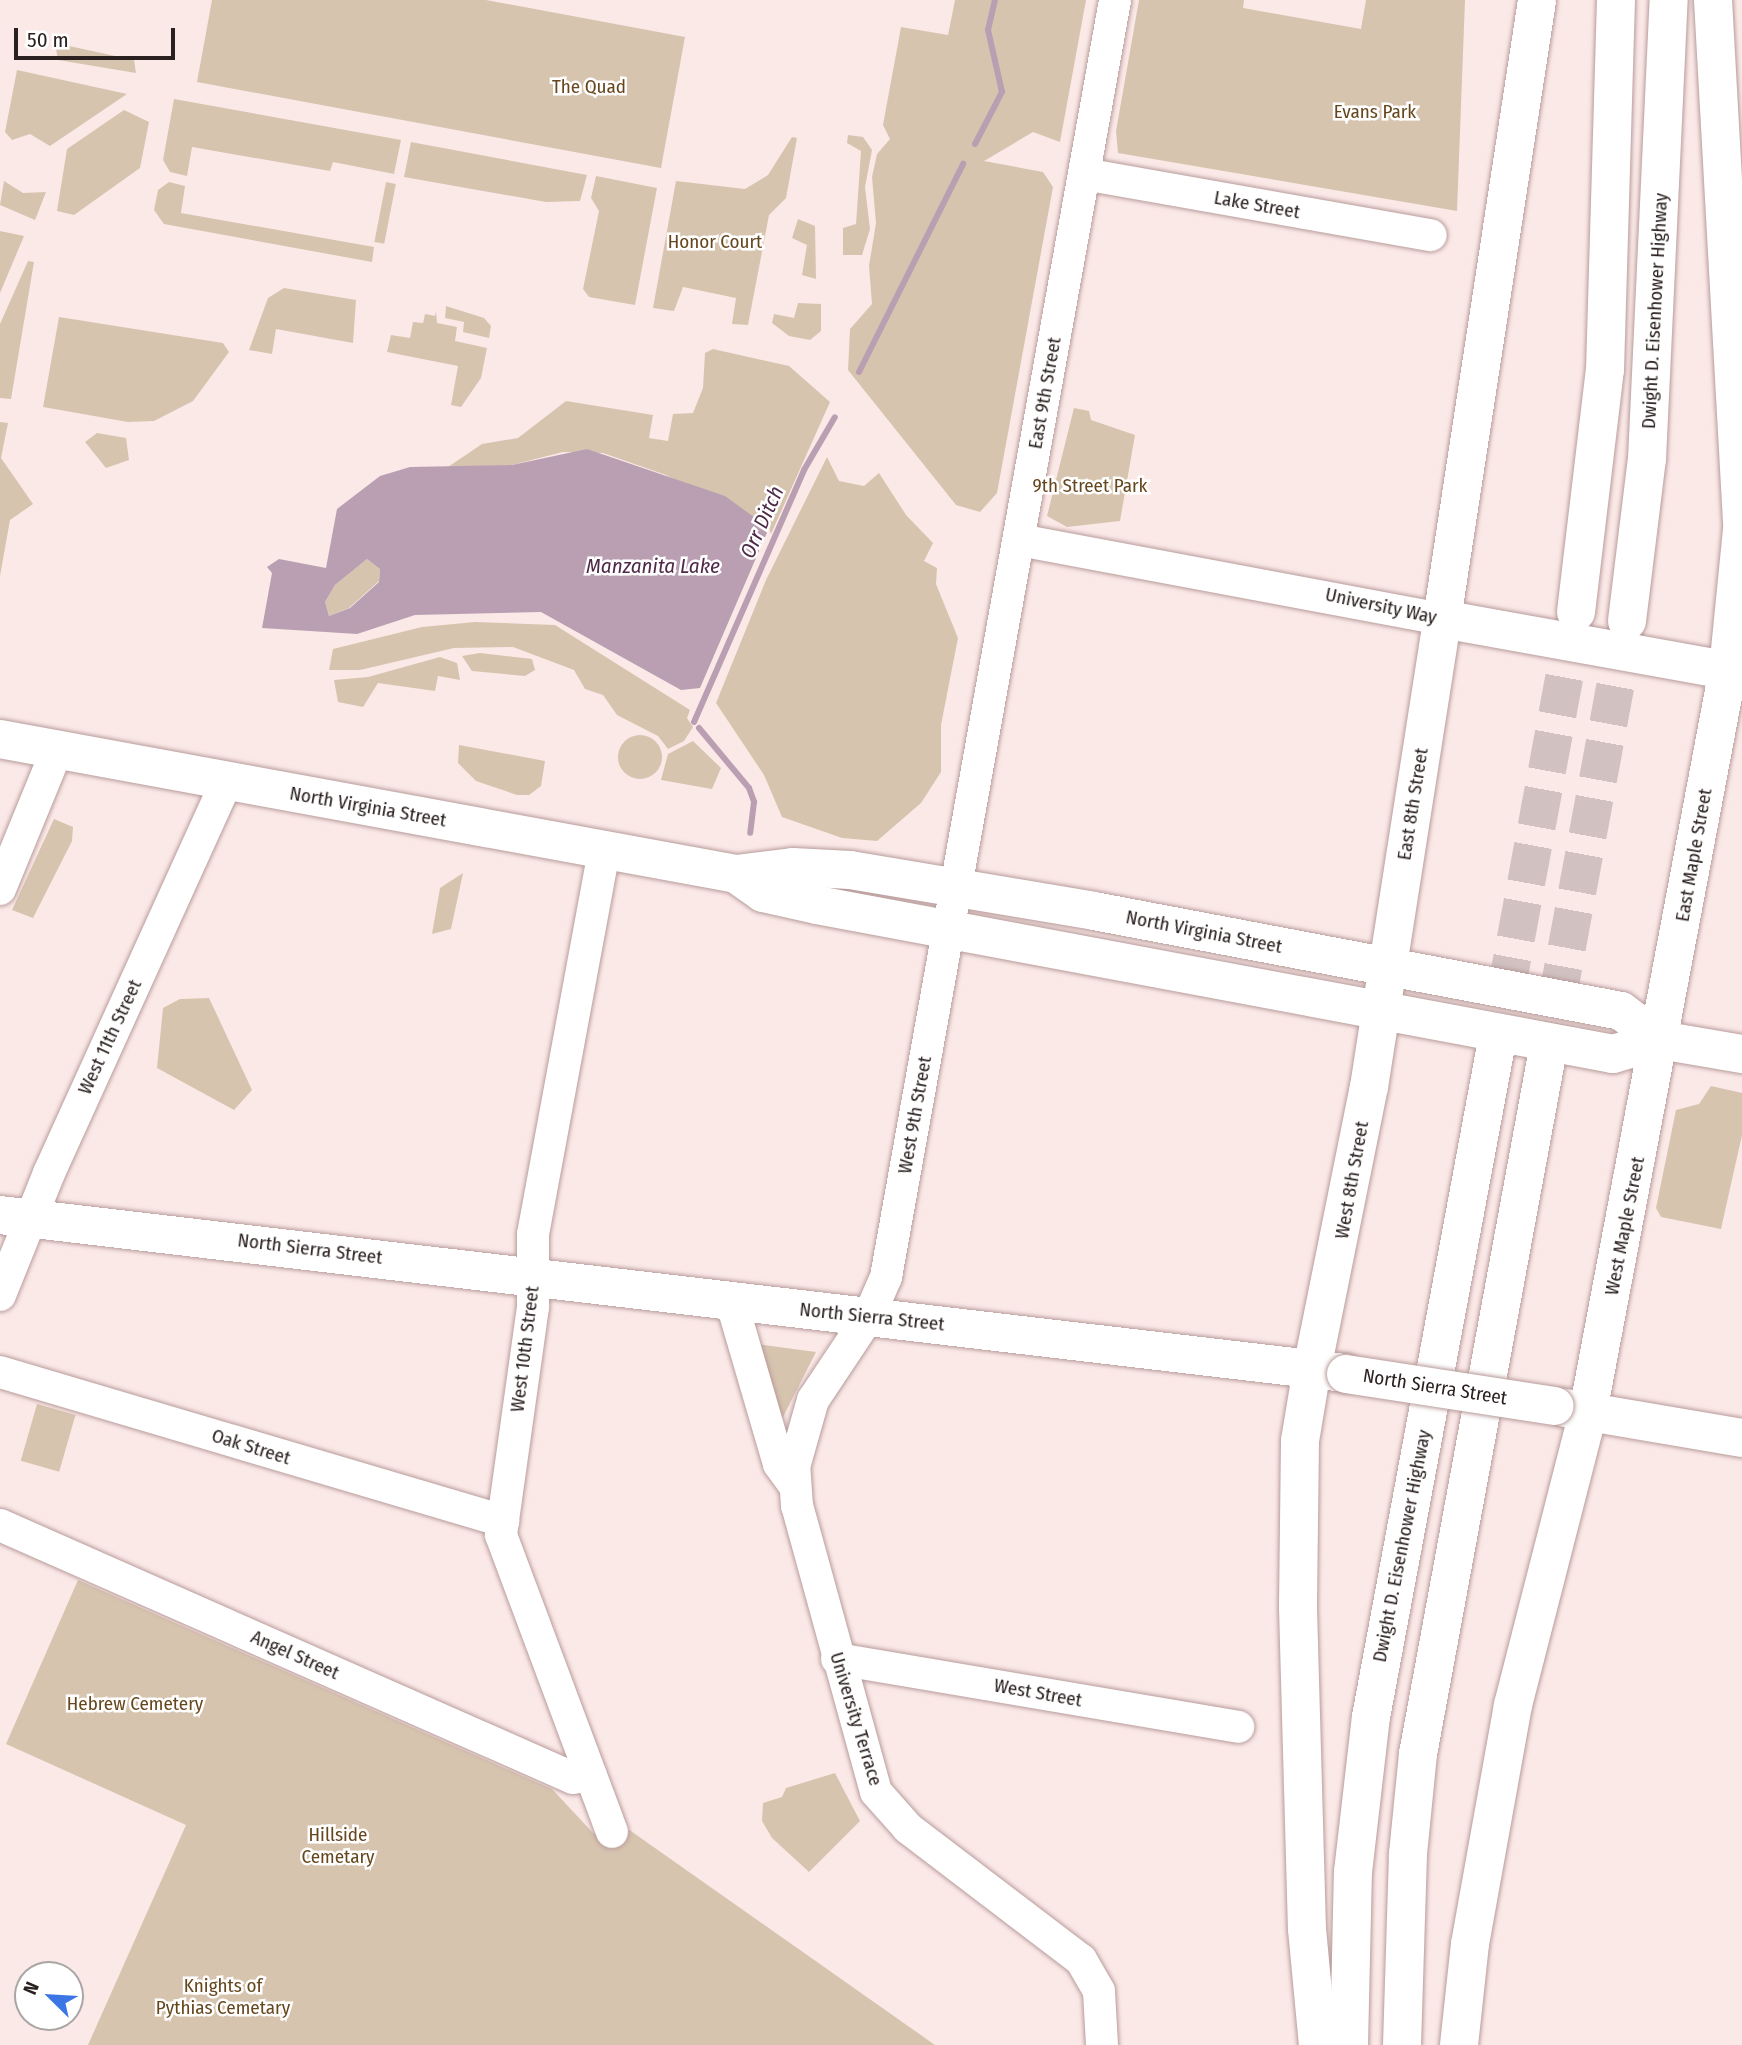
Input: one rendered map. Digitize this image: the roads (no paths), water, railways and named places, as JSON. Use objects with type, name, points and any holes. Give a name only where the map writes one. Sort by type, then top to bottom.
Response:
[{"type":"main road","name":"East 8th Street","points":[[1384,988],[1537,0]]},
{"type":"main road","points":[[1576,612],[1605,370],[1616,0]]},
{"type":"main road","name":"Dwight D. Eisenhower Highway","points":[[1626,621],[1647,459],[1669,0]]},
{"type":"main road","points":[[1713,0],[1742,522]]},
{"type":"main road","name":"East Maple Street","points":[[1660,1040],[1735,671],[1742,529]]},
{"type":"main road","name":"University Way","points":[[1442,618],[1735,671]]},
{"type":"main road","name":"North Virginia Street","points":[[0,739],[736,874],[764,892],[952,909],[1384,988],[1621,1011],[1660,1040],[1742,1054]]},
{"type":"main road","name":"West 8th Street","points":[[1318,2045],[1307,1929],[1298,1595],[1300,1441],[1329,1371],[1341,1240],[1384,988]]},
{"type":"main road","name":"West Maple Street","points":[[1459,2045],[1469,1944],[1571,1409],[1660,1040]]},
{"type":"main road","name":"Dwight D. Eisenhower Highway","points":[[1349,2045],[1353,1872],[1371,1717],[1494,1051]]},
{"type":"main road","points":[[1402,2045],[1407,1866],[1418,1754],[1546,1060]]},
{"type":"main road","name":"North Sierra Street","points":[[16,1217],[1329,1371],[1742,1438]]},
{"type":"street","name":"East 9th Street","points":[[952,909],[1115,0]]},
{"type":"street","name":"Lake Street","points":[[1084,174],[1431,235]]},
{"type":"street","name":"University Way","points":[[1019,540],[1442,618]]},
{"type":"street","points":[[0,889],[57,750]]},
{"type":"street","name":"West 11th Street","points":[[0,1295],[16,1217],[226,782]]},
{"type":"street","name":"West 10th Street","points":[[604,851],[533,1234],[534,1276],[503,1521],[506,1558],[612,1832]]},
{"type":"street","name":"West 9th Street","points":[[869,1316],[886,1277],[952,909]]},
{"type":"street","points":[[732,1300],[779,1464],[794,1486]]},
{"type":"street","name":"University Terrace","points":[[869,1316],[831,1366],[809,1408],[795,1453],[794,1486],[867,1771],[889,1811],[1082,1960],[1099,1991],[1102,2045]]},
{"type":"street","name":"Oak Street","points":[[0,1372],[503,1521]]},
{"type":"street","name":"Angel Street","points":[[0,1525],[573,1778],[591,1775]]},
{"type":"street","name":"West Street","points":[[837,1659],[1238,1727]]},
{"type":"water","name":"Manzanita Lake","points":[[587,449],[725,496],[769,528],[700,688],[681,690],[541,612],[415,615],[357,634],[262,628],[272,573],[267,567],[279,559],[326,568],[337,509],[380,476],[410,467],[512,465]],"holes":[[[367,559],[380,569],[379,582],[350,608],[329,616],[325,602],[335,585]]]},
{"type":"waterway","name":"Orr Ditch","points":[[975,144],[1002,92],[988,30],[995,0]]},
{"type":"waterway","name":"Orr Ditch","points":[[859,372],[963,164]]},
{"type":"waterway","name":"Orr Ditch","points":[[694,722],[804,470],[835,417]]},
{"type":"waterway","name":"Orr Ditch","points":[[699,728],[749,788],[754,802],[750,833]]},
{"type":"tunnel","points":[[1495,1051],[1576,612]]},
{"type":"tunnel","points":[[1546,1060],[1627,621]]},
{"type":"park label","name":"The Quad","points":[[589,87]]},
{"type":"park label","name":"Evans Park","points":[[1375,112]]},
{"type":"park label","name":"Honor Court","points":[[715,242]]},
{"type":"park label","name":"9th Street Park","points":[[1090,486]]},
{"type":"park label","name":"Hebrew Cemetery","points":[[135,1704]]},
{"type":"park label","name":"Hillside Cemetary","points":[[338,1846]]},
{"type":"park label","name":"Knights of Pythias Cemetary","points":[[223,1997]]}]
